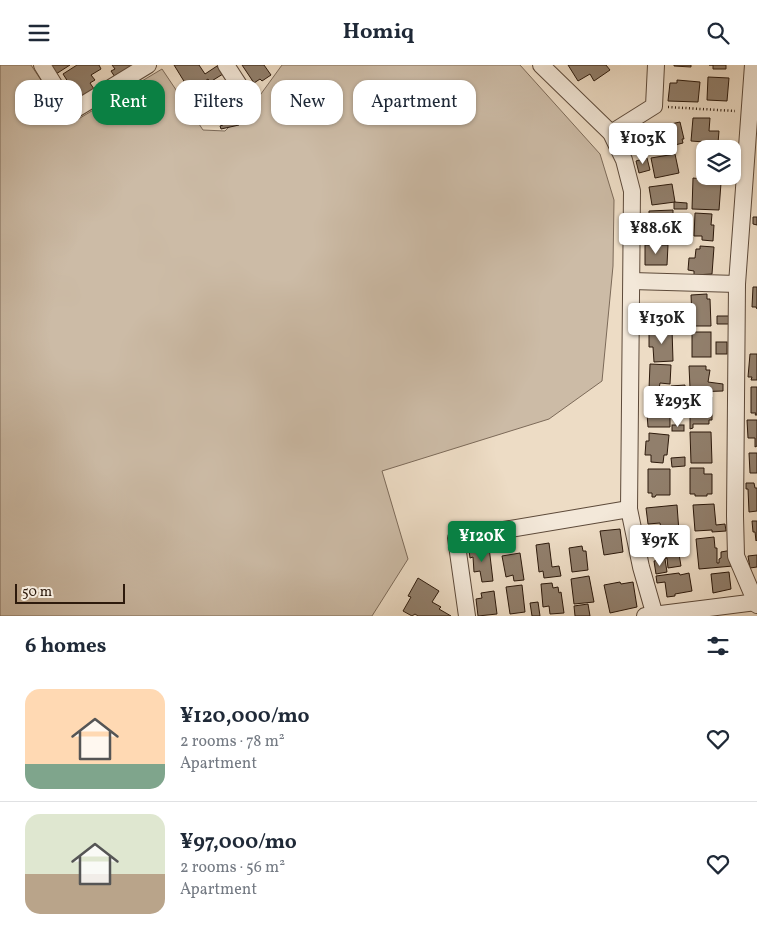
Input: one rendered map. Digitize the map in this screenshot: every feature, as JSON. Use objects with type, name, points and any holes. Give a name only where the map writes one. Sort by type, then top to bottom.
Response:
[{"type":"street","points":[[42,65],[71,113],[148,65]]},
{"type":"street","points":[[226,65],[236,80]]},
{"type":"street","points":[[541,65],[611,133],[624,160],[632,191],[629,509],[651,616],[757,603],[736,556],[737,284],[753,65]]},
{"type":"street","points":[[611,133],[654,106],[656,65]]},
{"type":"street","points":[[632,281],[737,284]]},
{"type":"street","points":[[467,616],[456,538],[629,509]]},
{"type":"path","points":[[654,106],[750,112]]},
{"type":"shaded area","points":[[0,65],[31,65],[41,80],[15,80],[15,125],[82,125],[82,117],[92,111],[92,125],[165,125],[165,80],[144,80],[162,69],[175,88],[175,125],[200,125],[203,130],[225,131],[231,125],[261,125],[261,94],[271,80],[271,125],[343,125],[343,80],[271,80],[282,65],[520,65],[600,154],[614,200],[613,266],[602,381],[549,419],[382,471],[408,559],[372,616],[0,616]]},
{"type":"building","points":[[51,65],[70,65],[56,74]]},
{"type":"building","points":[[77,65],[99,65],[101,69],[91,75],[95,80],[92,80],[90,83],[92,90],[82,97],[82,80],[67,80],[63,74]]},
{"type":"building","points":[[112,65],[132,65],[115,77],[111,71],[115,69]]},
{"type":"building","points":[[174,65],[199,65],[205,74],[217,66],[223,74],[213,80],[183,80]]},
{"type":"building","points":[[242,65],[264,65],[271,75],[262,81],[260,79],[252,80]]},
{"type":"building","points":[[568,65],[606,65],[610,70],[594,81],[590,74],[578,81]]},
{"type":"building","points":[[691,65],[691,67],[674,66]]},
{"type":"building","points":[[713,65],[726,65],[726,69],[713,69]]},
{"type":"building","points":[[708,77],[729,78],[727,101],[707,100]]},
{"type":"building","points":[[677,80],[700,82],[698,102],[668,101],[670,83],[677,83]]},
{"type":"building","points":[[693,118],[710,118],[709,131],[719,131],[718,140],[691,141]]},
{"type":"building","points":[[680,122],[684,139],[682,139],[683,143],[667,147],[661,126]]},
{"type":"building","points":[[223,125],[239,125],[221,129],[220,126]]},
{"type":"building","points":[[657,135],[661,150],[639,156],[632,139],[641,137],[642,139]]},
{"type":"building","points":[[675,154],[679,173],[655,178],[651,158]]},
{"type":"building","points":[[647,158],[650,170],[639,173],[636,161]]},
{"type":"building","points":[[693,178],[696,178],[696,185],[721,185],[719,210],[692,209]]},
{"type":"building","points":[[672,184],[675,202],[652,205],[649,187]]},
{"type":"building","points":[[674,202],[687,203],[687,209],[674,209]]},
{"type":"building","points":[[673,210],[673,222],[670,222],[671,236],[649,236],[649,211]]},
{"type":"building","points":[[695,213],[712,214],[711,225],[714,225],[713,241],[702,240],[702,236],[694,236]]},
{"type":"building","points":[[753,217],[757,217],[757,225],[753,224]]},
{"type":"building","points":[[645,245],[668,245],[667,265],[645,265]]},
{"type":"building","points":[[700,246],[714,247],[712,274],[694,275],[694,271],[688,270],[689,258],[695,258],[696,249],[700,249]]},
{"type":"building","points":[[753,287],[757,287],[757,309],[752,307]]},
{"type":"building","points":[[707,294],[707,299],[710,299],[711,326],[688,326],[688,318],[692,318],[691,295]]},
{"type":"building","points":[[717,316],[729,316],[730,324],[717,324]]},
{"type":"building","points":[[649,329],[672,329],[673,361],[654,362],[653,347],[649,347]]},
{"type":"building","points":[[692,332],[711,332],[711,357],[692,357]]},
{"type":"building","points":[[716,342],[727,342],[727,354],[716,354]]},
{"type":"building","points":[[750,354],[757,354],[757,380],[751,380],[752,377],[748,377]]},
{"type":"building","points":[[650,364],[671,365],[670,384],[660,383],[659,389],[649,389]]},
{"type":"building","points":[[689,366],[706,366],[706,370],[710,370],[708,382],[723,384],[723,391],[692,392],[692,388],[690,388]]},
{"type":"building","points":[[685,385],[685,395],[671,396],[671,386]]},
{"type":"building","points":[[751,387],[757,387],[757,415],[755,415],[756,413],[751,413]]},
{"type":"building","points":[[690,397],[712,397],[712,420],[709,420],[709,424],[693,424],[693,428],[690,429]]},
{"type":"building","points":[[646,400],[670,400],[670,427],[648,427]]},
{"type":"building","points":[[747,420],[757,420],[757,446],[755,447],[755,438],[748,438]]},
{"type":"building","points":[[672,425],[684,425],[684,431],[672,431]]},
{"type":"building","points":[[690,432],[711,432],[712,463],[691,463]]},
{"type":"building","points":[[649,433],[669,435],[667,455],[664,455],[663,463],[651,462],[651,455],[645,455],[646,441],[649,441]]},
{"type":"building","points":[[749,453],[757,453],[757,473],[750,473]]},
{"type":"building","points":[[685,457],[685,466],[672,467],[671,458]]},
{"type":"building","points":[[690,468],[704,468],[704,474],[712,474],[712,494],[695,496],[695,494],[690,494]]},
{"type":"building","points":[[648,469],[670,469],[670,495],[656,495],[652,497],[652,493],[648,493]]},
{"type":"building","points":[[746,483],[754,483],[755,488],[757,488],[757,511],[749,512]]},
{"type":"building","points":[[714,504],[716,525],[725,524],[726,531],[695,531],[693,505]]},
{"type":"building","points":[[677,505],[679,532],[666,533],[665,529],[661,529],[660,523],[648,524],[646,508]]},
{"type":"building","points":[[752,521],[757,521],[756,541],[755,532],[753,532]]},
{"type":"building","points":[[620,529],[623,552],[604,555],[600,531]]},
{"type":"building","points":[[714,537],[715,548],[717,548],[717,563],[719,563],[721,558],[721,552],[732,550],[733,566],[699,569],[696,539]]},
{"type":"building","points":[[677,542],[681,566],[668,568],[667,558],[656,558],[654,545]]},
{"type":"building","points":[[549,543],[552,567],[559,566],[561,576],[544,578],[543,571],[539,572],[536,545]]},
{"type":"building","points":[[582,546],[583,551],[586,551],[588,570],[572,572],[569,548]]},
{"type":"building","points":[[489,547],[493,581],[482,582],[480,571],[474,572],[473,557],[470,558],[469,550]]},
{"type":"building","points":[[520,553],[524,580],[514,581],[513,575],[506,577],[502,556]]},
{"type":"building","points":[[757,555],[757,567],[750,568],[748,556]]},
{"type":"building","points":[[665,559],[667,572],[656,574],[654,561]]},
{"type":"building","points":[[729,572],[731,589],[713,593],[711,574]]},
{"type":"building","points":[[679,573],[680,575],[689,573],[692,591],[667,597],[665,582],[657,583],[656,576]]},
{"type":"building","points":[[589,576],[594,602],[574,604],[571,579]]},
{"type":"building","points":[[418,578],[439,591],[432,602],[451,616],[418,616],[415,614],[412,616],[403,611],[411,597],[408,596]]},
{"type":"building","points":[[620,582],[621,584],[633,582],[637,607],[610,613],[604,585]]},
{"type":"building","points":[[552,583],[553,588],[558,587],[559,593],[561,592],[564,613],[550,614],[549,606],[543,607],[541,584]]},
{"type":"building","points":[[522,585],[525,612],[510,614],[506,587]]},
{"type":"building","points":[[494,591],[497,614],[478,616],[476,599],[482,598],[481,593]]},
{"type":"building","points":[[538,602],[540,616],[532,616],[530,603]]},
{"type":"building","points":[[588,604],[590,616],[575,616],[574,606]]}]
